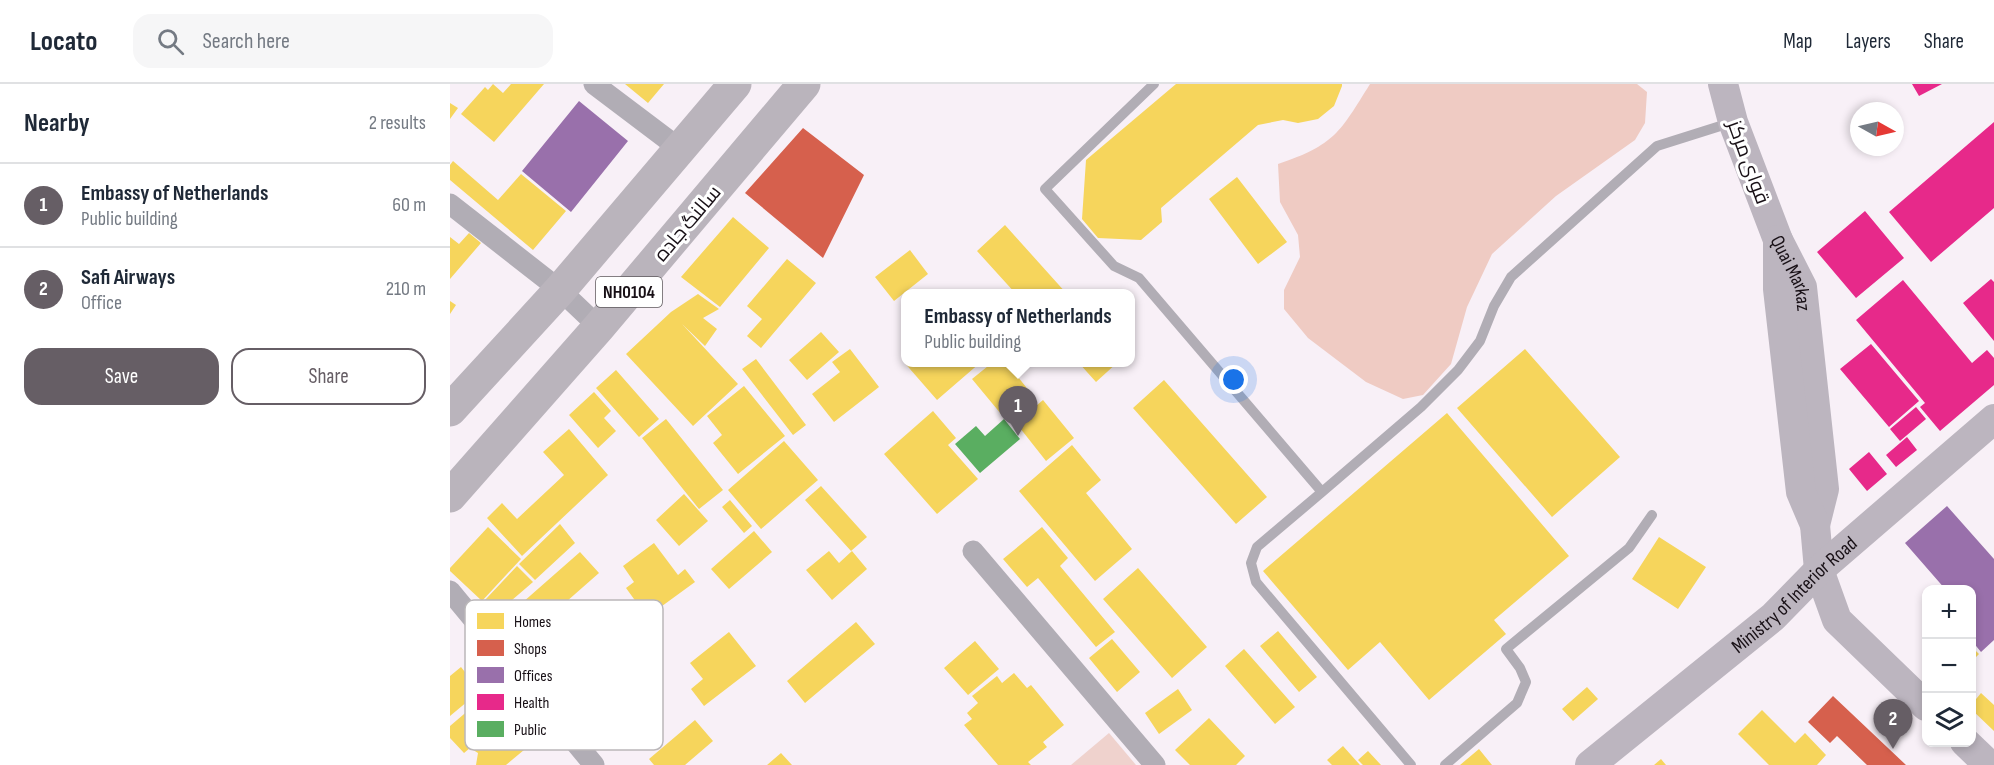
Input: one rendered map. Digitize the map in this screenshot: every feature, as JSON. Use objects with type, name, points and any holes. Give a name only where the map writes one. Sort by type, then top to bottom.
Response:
[{"type":"highway","name":"NH0104","points":[[450,410],[560,290],[735,84]]},
{"type":"highway","name":"سالنگ جاده","points":[[450,496],[599,327],[804,84]]},
{"type":"main road","name":"قوای مرکز","points":[[1723,84],[1733,122],[1778,240]]},
{"type":"main road","name":"Quai Markaz","points":[[1778,240],[1778,289],[1801,492],[1815,525],[1819,570],[1837,620],[1922,702]]},
{"type":"main road","name":"Ministry of Interior Road","points":[[1590,765],[1773,617],[1819,570],[1994,419]]},
{"type":"main road","points":[[1970,747],[1989,765]]},
{"type":"street","points":[[594,84],[680,149]]},
{"type":"street","points":[[450,204],[560,290],[599,327]]},
{"type":"street","points":[[973,551],[1155,765]]},
{"type":"street","points":[[450,591],[465,609]]},
{"type":"street","points":[[582,750],[594,765]]},
{"type":"lane","points":[[1154,84],[1045,189],[1114,266],[1139,278],[1322,492]]},
{"type":"lane","points":[[1411,765],[1256,582],[1251,562],[1257,547],[1421,407],[1458,370],[1480,341],[1494,306],[1510,277],[1657,146],[1733,122]]},
{"type":"lane","points":[[1445,765],[1517,703],[1526,682],[1520,668],[1506,649],[1629,548],[1652,515]]},
{"type":"shaded area","points":[[1370,84],[1637,84],[1647,92],[1645,123],[1635,140],[1556,196],[1492,254],[1467,307],[1451,364],[1423,395],[1403,399],[1366,382],[1308,338],[1284,309],[1284,290],[1300,257],[1298,235],[1280,202],[1278,164],[1312,150],[1334,135]]},
{"type":"shaded area","points":[[1109,733],[1136,765],[1071,765]]},
{"type":"building: Homes","points":[[493,84],[503,93],[511,84],[544,84],[494,142],[461,114],[485,87],[488,90]]},
{"type":"building: Homes","points":[[625,84],[664,84],[648,103]]},
{"type":"building: Homes","points":[[1176,84],[1342,84],[1342,86],[1334,106],[1318,119],[1298,123],[1283,120],[1258,125],[1161,208],[1162,222],[1141,240],[1098,238],[1082,219],[1086,160]]},
{"type":"building: Homes","points":[[450,103],[458,108],[450,119]]},
{"type":"building: Homes","points":[[453,161],[498,200],[521,174],[566,211],[533,250],[450,180],[450,165]]},
{"type":"building: Homes","points":[[1237,177],[1287,242],[1258,264],[1209,199]]},
{"type":"building: Homes","points":[[733,217],[769,248],[720,307],[681,277]]},
{"type":"building: Homes","points":[[1005,225],[1063,289],[1011,289],[977,251]]},
{"type":"building: Homes","points":[[469,233],[481,243],[450,279],[450,237],[459,244]]},
{"type":"building: Homes","points":[[910,250],[928,274],[909,289],[901,289],[901,295],[894,301],[875,277]]},
{"type":"building: Homes","points":[[787,259],[816,283],[761,348],[747,336],[762,319],[747,306]]},
{"type":"building: Homes","points":[[698,294],[719,309],[703,318],[717,329],[705,346],[682,324],[738,384],[693,426],[626,354],[671,312]]},
{"type":"building: Homes","points":[[450,301],[456,305],[450,314]]},
{"type":"building: Homes","points":[[821,332],[839,352],[807,380],[789,360]]},
{"type":"building: Homes","points":[[850,349],[879,387],[834,422],[812,394],[840,372],[832,362]]},
{"type":"building: Homes","points":[[1525,349],[1620,457],[1552,517],[1457,408]]},
{"type":"building: Homes","points":[[756,359],[806,425],[793,435],[742,369]]},
{"type":"building: Homes","points":[[908,367],[975,367],[937,400]]},
{"type":"building: Homes","points":[[987,367],[1010,367],[1034,397],[1006,420],[972,379]]},
{"type":"building: Homes","points":[[1082,367],[1112,367],[1096,382]]},
{"type":"building: Homes","points":[[616,370],[659,419],[639,437],[596,388]]},
{"type":"building: Homes","points":[[1164,380],[1267,497],[1236,524],[1133,408]]},
{"type":"building: Homes","points":[[744,386],[785,436],[738,474],[713,443],[722,435],[707,416]]},
{"type":"building: Homes","points":[[594,392],[611,411],[604,418],[616,431],[598,448],[569,415]]},
{"type":"building: Homes","points":[[1043,400],[1074,438],[1046,461],[1016,423]]},
{"type":"building: Homes","points":[[933,411],[956,438],[948,445],[978,479],[937,514],[884,454]]},
{"type":"building: Homes","points":[[1447,413],[1569,556],[1494,620],[1506,634],[1429,700],[1380,642],[1348,670],[1263,571]]},
{"type":"building: Homes","points":[[666,419],[723,490],[699,509],[642,438]]},
{"type":"building: Homes","points":[[569,429],[608,475],[522,556],[487,518],[502,503],[517,519],[564,475],[543,452]]},
{"type":"building: Homes","points":[[784,441],[818,480],[761,529],[728,490]]},
{"type":"building: Homes","points":[[1072,445],[1101,480],[1086,493],[1132,549],[1095,581],[1019,491]]},
{"type":"building: Homes","points":[[821,486],[867,537],[851,551],[805,500]]},
{"type":"building: Homes","points":[[684,494],[708,521],[679,546],[656,520]]},
{"type":"building: Homes","points":[[730,500],[752,526],[744,533],[722,507]]},
{"type":"building: Homes","points":[[560,524],[575,543],[535,580],[519,564]]},
{"type":"building: Homes","points":[[488,527],[521,559],[483,600],[450,571],[450,568]]},
{"type":"building: Homes","points":[[1042,527],[1068,558],[1060,566],[1115,632],[1096,647],[1038,578],[1027,587],[1003,559]]},
{"type":"building: Homes","points":[[754,531],[772,552],[729,589],[711,569]]},
{"type":"building: Homes","points":[[1659,537],[1706,567],[1678,609],[1632,579]]},
{"type":"building: Homes","points":[[654,543],[678,575],[685,569],[695,582],[663,605],[663,600],[635,600],[626,588],[634,582],[623,566]]},
{"type":"building: Homes","points":[[829,551],[839,563],[852,551],[867,569],[832,600],[806,570]]},
{"type":"building: Homes","points":[[580,552],[599,573],[568,600],[525,600]]},
{"type":"building: Homes","points":[[517,566],[533,582],[512,600],[485,600]]},
{"type":"building: Homes","points":[[1138,568],[1207,647],[1172,678],[1103,599]]},
{"type":"building: Homes","points":[[856,622],[875,644],[805,703],[787,681]]},
{"type":"building: Homes","points":[[1278,631],[1317,677],[1299,692],[1260,646]]},
{"type":"building: Homes","points":[[729,632],[756,666],[704,706],[691,689],[703,679],[690,663]]},
{"type":"building: Homes","points":[[1112,639],[1140,672],[1117,692],[1089,658]]},
{"type":"building: Homes","points":[[975,641],[999,669],[968,695],[944,668]]},
{"type":"building: Homes","points":[[1244,649],[1295,707],[1275,724],[1225,666]]},
{"type":"building: Homes","points":[[461,667],[465,672],[465,704],[450,716],[450,676]]},
{"type":"building: Homes","points":[[1014,673],[1027,688],[1031,685],[1064,725],[1043,742],[1047,747],[1028,762],[1031,765],[998,765],[964,725],[972,719],[967,713],[978,703],[972,696],[997,676],[1002,683]]},
{"type":"building: Homes","points":[[1587,687],[1598,699],[1573,721],[1562,709]]},
{"type":"building: Homes","points":[[1178,689],[1192,710],[1159,734],[1145,713]]},
{"type":"building: Homes","points":[[1981,693],[1994,705],[1994,731],[1976,714],[1976,699]]},
{"type":"building: Homes","points":[[1762,710],[1795,743],[1805,733],[1826,755],[1817,765],[1769,765],[1738,734]]},
{"type":"building: Homes","points":[[465,713],[465,750],[468,750],[464,753],[450,738],[450,726]]},
{"type":"building: Homes","points":[[1209,718],[1245,756],[1236,765],[1190,765],[1175,750]]},
{"type":"building: Homes","points":[[695,720],[713,741],[685,765],[654,765],[649,759],[660,750],[663,750],[663,747]]},
{"type":"building: Homes","points":[[1343,746],[1360,765],[1332,765],[1327,760]]},
{"type":"building: Homes","points":[[1479,749],[1492,765],[1460,765]]},
{"type":"building: Homes","points":[[473,750],[524,750],[506,765],[476,765],[478,753]]},
{"type":"building: Homes","points":[[1368,751],[1381,765],[1363,765],[1358,760]]},
{"type":"building: Homes","points":[[781,753],[792,765],[767,765]]},
{"type":"building: Homes","points":[[1661,759],[1666,765],[1654,765]]},
{"type":"building: Shops","points":[[803,128],[864,175],[823,258],[745,193]]},
{"type":"building: Shops","points":[[1833,696],[1906,765],[1867,765],[1837,736],[1830,743],[1808,722]]},
{"type":"building: Offices","points":[[579,101],[628,141],[571,212],[522,171]]},
{"type":"building: Offices","points":[[1947,506],[1994,559],[1994,640],[1981,652],[1976,646],[1976,585],[1942,585],[1905,543]]},
{"type":"building: Health","points":[[1912,84],[1942,84],[1919,96]]},
{"type":"building: Health","points":[[1994,122],[1994,208],[1931,262],[1889,212]]},
{"type":"building: Health","points":[[1865,211],[1904,258],[1856,298],[1817,252]]},
{"type":"building: Health","points":[[1991,279],[1994,282],[1994,341],[1963,303]]},
{"type":"building: Health","points":[[1903,280],[1972,363],[1987,350],[1994,358],[1994,385],[1940,431],[1920,407],[1925,403],[1856,320]]},
{"type":"building: Health","points":[[1871,344],[1919,401],[1889,427],[1840,369]]},
{"type":"building: Health","points":[[1916,407],[1926,419],[1900,441],[1890,429]]},
{"type":"building: Health","points":[[1907,437],[1917,450],[1896,467],[1886,455]]},
{"type":"building: Health","points":[[1869,452],[1887,474],[1867,491],[1849,469]]},
{"type":"building: Public","points":[[1004,419],[1020,439],[980,473],[955,444],[976,426],[985,436]]},
{"type":"place","name":"Embassy of Netherlands","points":[[1018,436]]},
{"type":"place","name":"Safi Airways","points":[[1893,749]]}]
